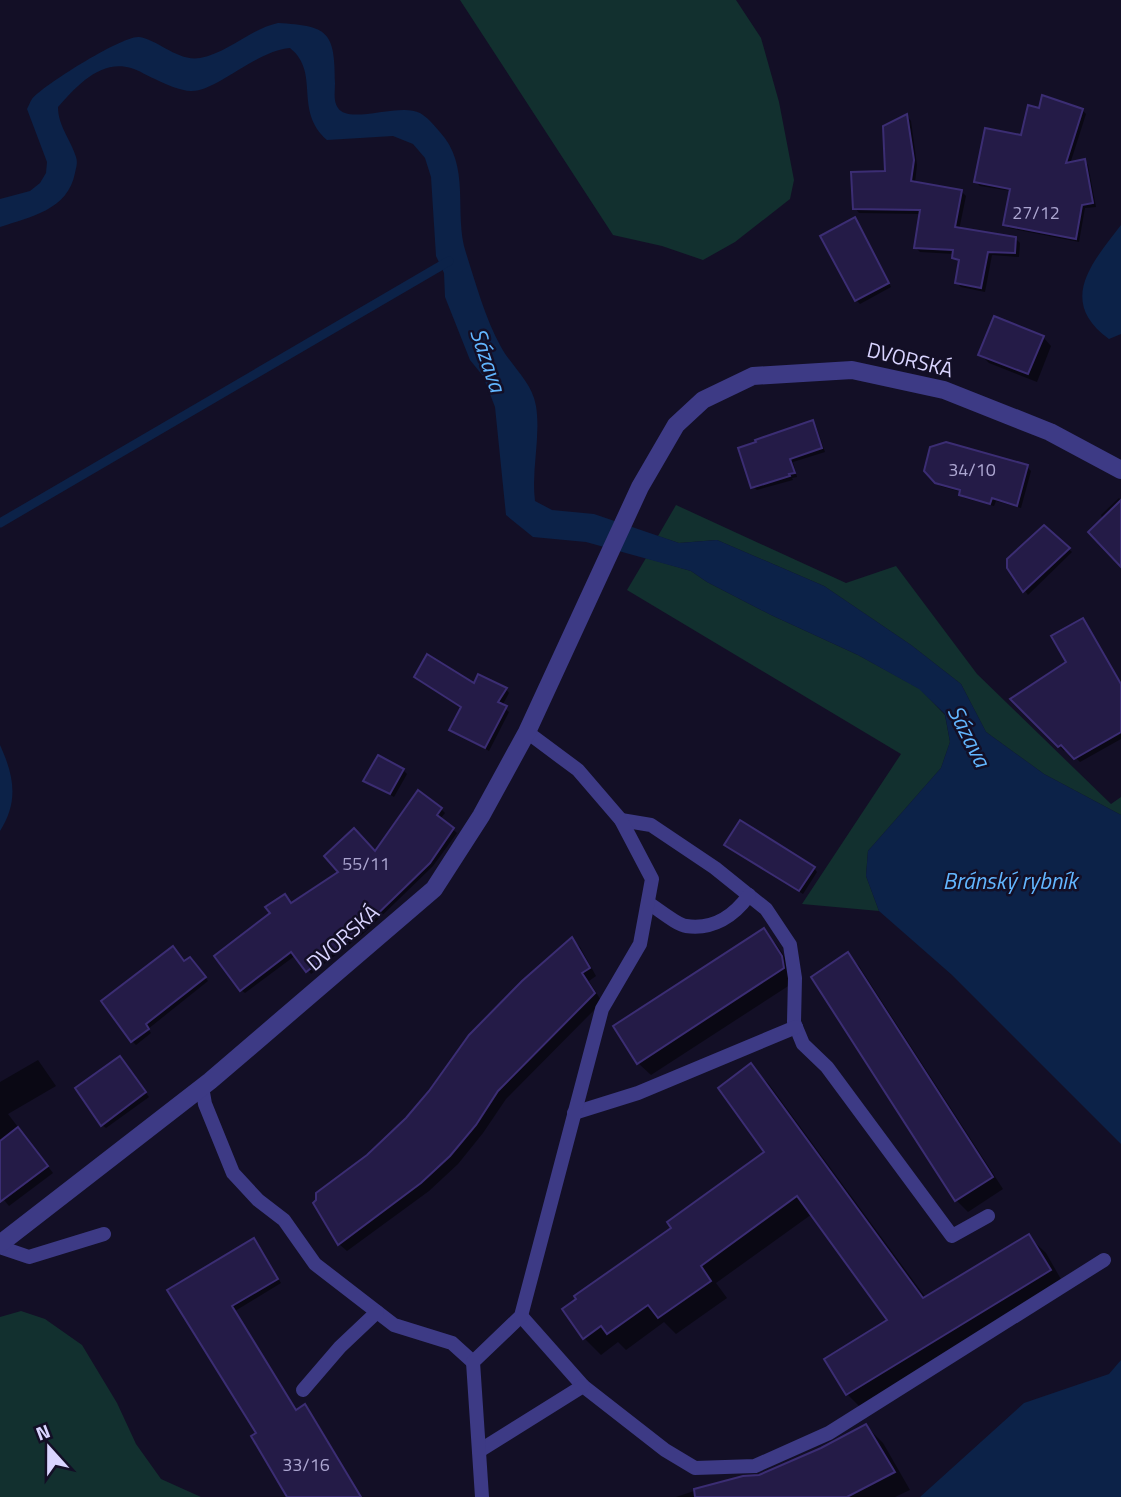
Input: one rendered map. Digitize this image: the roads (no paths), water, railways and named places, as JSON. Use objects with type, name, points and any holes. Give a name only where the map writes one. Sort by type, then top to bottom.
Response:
[{"type":"street","name":"DVORSKÁ","points":[[0,1245],[202,1087],[434,889],[481,816],[527,732],[639,487],[676,425],[703,400],[753,376],[852,370],[944,390],[1050,432],[1121,470]]},
{"type":"lane","points":[[473,1362],[520,1316],[602,1009],[640,944],[652,879],[621,820],[578,770],[527,732]]},
{"type":"lane","points":[[621,820],[651,825],[715,868],[766,909],[790,945],[795,978],[794,1022],[803,1044],[827,1066],[952,1236],[988,1216]]},
{"type":"lane","points":[[648,903],[685,926],[720,923],[741,906],[749,895]]},
{"type":"lane","points":[[574,1113],[638,1093],[796,1027]]},
{"type":"lane","points":[[202,1087],[205,1104],[233,1173],[258,1200],[284,1220],[315,1264],[394,1325],[452,1343],[473,1362],[482,1497]]},
{"type":"lane","points":[[0,1245],[29,1257],[104,1234]]},
{"type":"lane","points":[[520,1316],[583,1386],[664,1451],[695,1468],[755,1466],[829,1433],[1104,1260]]},
{"type":"lane","points":[[303,1390],[340,1347],[377,1311]]},
{"type":"lane","points":[[479,1451],[583,1386]]},
{"type":"water","name":"Bránský rybník","points":[[278,23],[308,26],[325,35],[333,52],[335,102],[344,113],[411,110],[420,113],[433,124],[449,145],[459,174],[462,237],[477,289],[495,336],[534,397],[537,418],[535,501],[552,510],[594,514],[679,543],[717,540],[824,586],[911,645],[961,684],[986,732],[1044,774],[1121,815],[1121,1144],[952,975],[879,911],[866,876],[868,851],[941,768],[950,742],[945,714],[919,689],[858,655],[707,582],[691,571],[586,542],[533,537],[506,515],[495,407],[483,376],[470,360],[445,297],[444,273],[436,256],[431,177],[425,158],[413,144],[393,136],[327,140],[311,116],[304,69],[290,48],[263,56],[201,90],[173,87],[131,68],[109,67],[90,77],[58,107],[60,120],[77,161],[71,186],[65,196],[46,210],[0,227],[0,199],[30,191],[40,183],[46,173],[47,162],[27,109],[32,99],[51,84],[83,62],[130,39],[139,37],[184,57],[200,58]]},
{"type":"water","points":[[1121,225],[1121,334],[1109,339],[1093,325],[1085,310],[1082,296],[1091,268]]},
{"type":"water","points":[[0,745],[9,767],[12,799],[0,831]]},
{"type":"water","points":[[1121,1360],[1121,1497],[920,1497],[1024,1403],[1109,1374]]},
{"type":"waterway","points":[[0,523],[449,261]]},
{"type":"water label","name":"Sázava","points":[[488,360]]},
{"type":"water label","name":"Sázava","points":[[969,736]]}]
